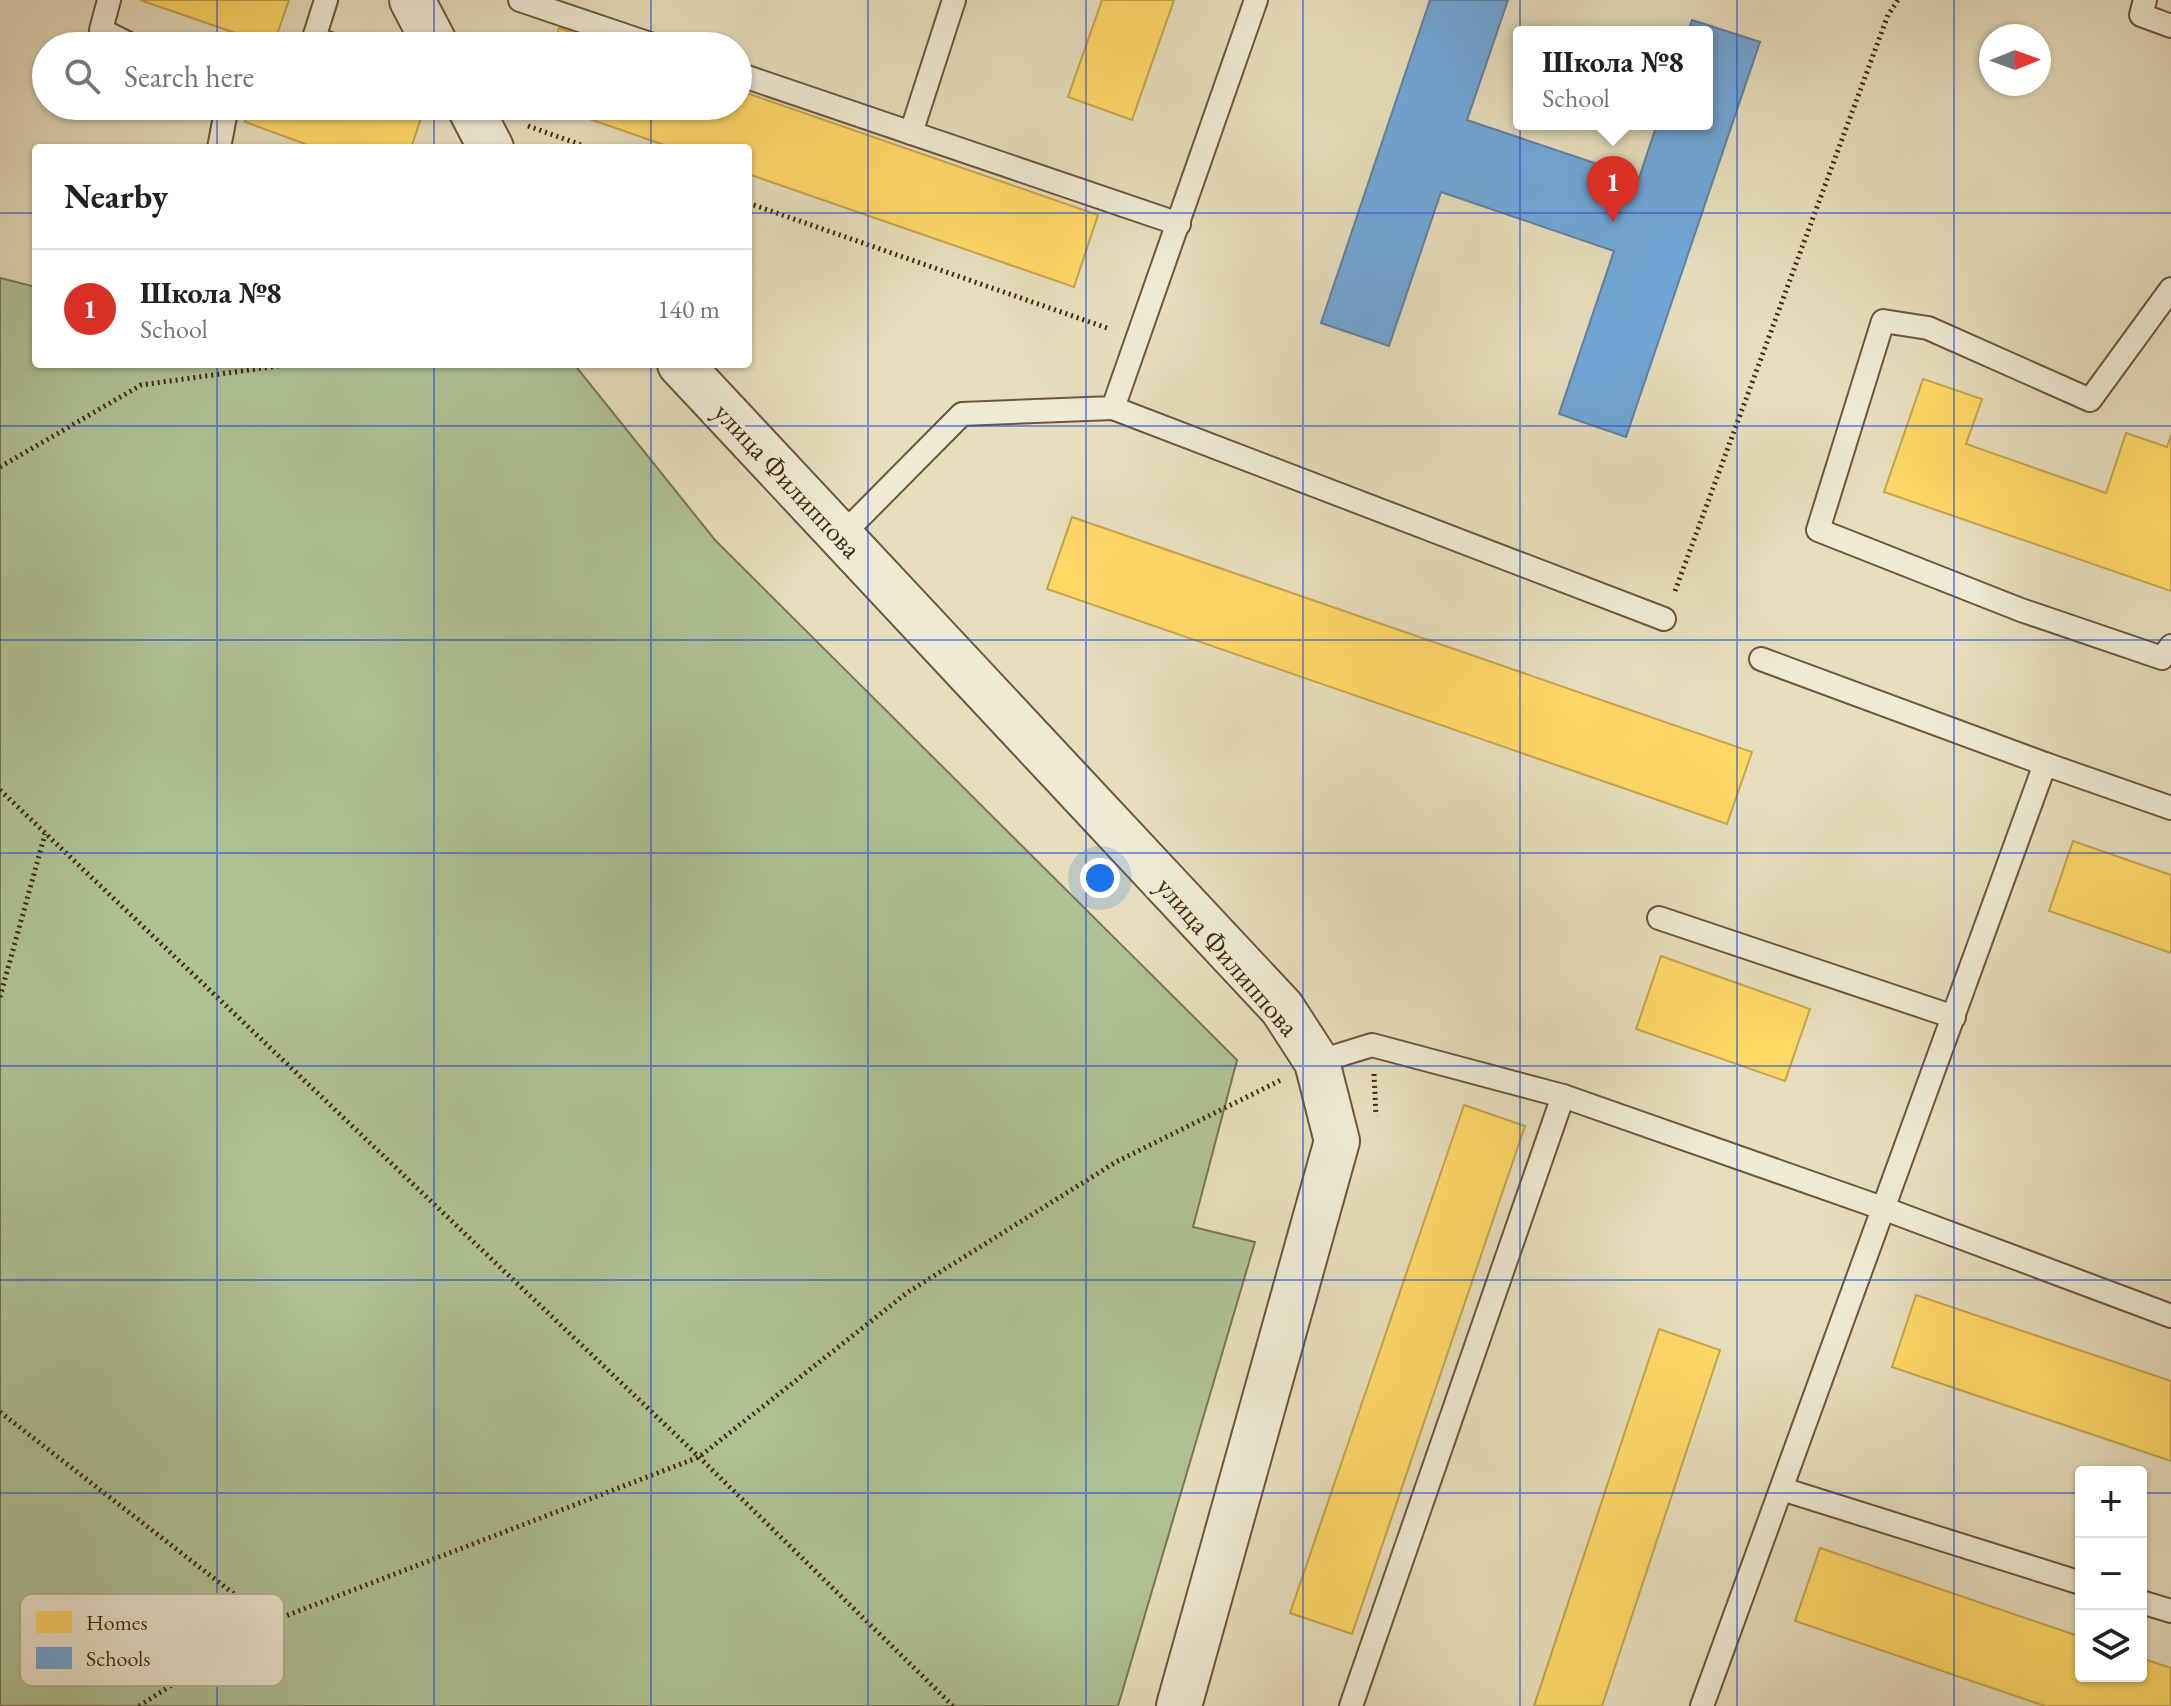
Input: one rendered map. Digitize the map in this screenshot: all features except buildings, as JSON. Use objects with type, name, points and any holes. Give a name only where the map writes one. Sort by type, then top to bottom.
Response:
[{"type":"street","points":[[412,0],[429,32]]},
{"type":"street","points":[[487,120],[508,137]]},
{"type":"street","name":"улица Филиппова","points":[[684,368],[1282,1008],[1317,1062],[1337,1141],[1179,1706]]},
{"type":"lane","points":[[105,32],[101,30],[109,0]]},
{"type":"lane","points":[[316,32],[326,0]]},
{"type":"lane","points":[[520,0],[615,32]]},
{"type":"lane","points":[[911,133],[954,0]]},
{"type":"lane","points":[[1113,408],[1256,0]]},
{"type":"lane","points":[[2145,0],[2141,15],[2171,26]]},
{"type":"lane","points":[[752,79],[1179,224]]},
{"type":"lane","points":[[220,144],[224,120]]},
{"type":"lane","points":[[2171,289],[2090,400],[1928,328],[1883,321],[1818,530],[2021,610],[2162,658],[2171,646]]},
{"type":"lane","points":[[841,536],[962,414],[1113,408],[1664,619]]},
{"type":"lane","points":[[1761,659],[2171,808]]},
{"type":"lane","points":[[1702,1706],[2045,764]]},
{"type":"lane","points":[[1659,918],[1954,1017]]},
{"type":"lane","points":[[1317,1062],[1372,1045],[1563,1096],[1885,1209],[2171,1316]]},
{"type":"lane","points":[[1351,1706],[1563,1096]]},
{"type":"lane","points":[[1782,1489],[2075,1581]]},
{"type":"lane","points":[[2147,1604],[2171,1611]]},
{"type":"path","points":[[1664,619],[1882,30],[1898,0]]},
{"type":"path","points":[[508,137],[560,144]]},
{"type":"path","points":[[752,204],[1117,332]]},
{"type":"path","points":[[0,467],[141,385],[263,368]]},
{"type":"path","points":[[0,790],[699,1457],[953,1706]]},
{"type":"path","points":[[0,997],[45,834]]},
{"type":"path","points":[[284,1617],[699,1457],[908,1292],[1116,1162],[1317,1062]]},
{"type":"path","points":[[0,1412],[234,1594]]},
{"type":"path","points":[[139,1706],[170,1686]]},
{"type":"green space","points":[[0,278],[32,286],[32,368],[577,368],[715,540],[1237,1060],[1193,1227],[1255,1242],[1118,1706],[0,1706]]},
{"type":"place","name":"Школа №8","points":[[1613,222]]}]
